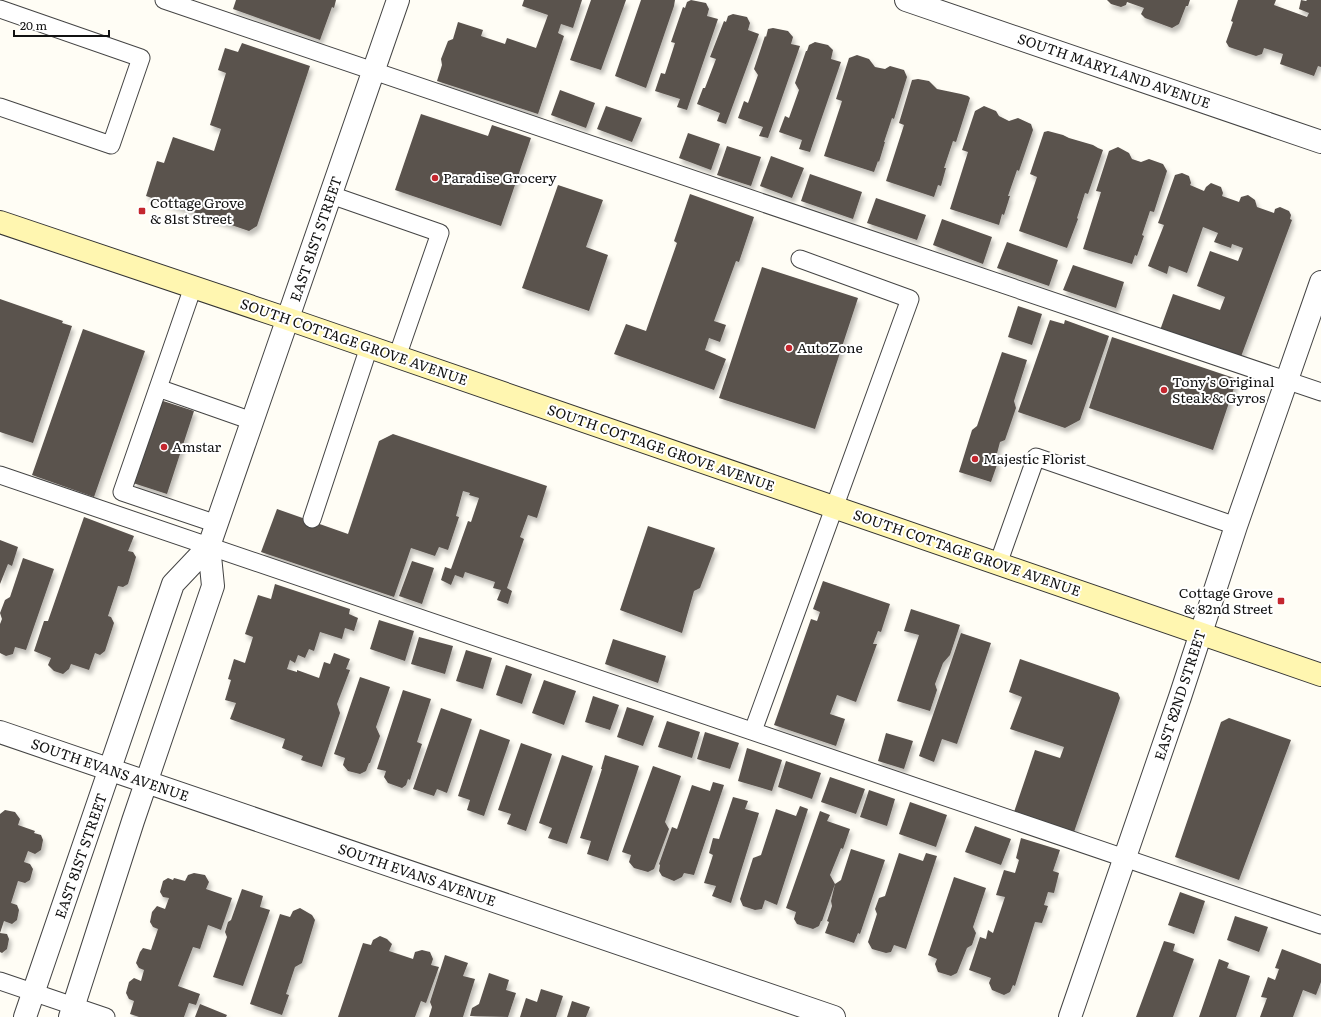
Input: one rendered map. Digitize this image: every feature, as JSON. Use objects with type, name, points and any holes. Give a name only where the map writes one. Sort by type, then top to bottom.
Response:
[{"type":"main road","name":"SOUTH COTTAGE GROVE AVENUE","points":[[0,222],[288,319],[1321,675]]},
{"type":"street","name":"EAST 81ST STREET","points":[[25,1017],[111,771],[173,584],[209,546],[398,0]]},
{"type":"street","name":"SOUTH MARYLAND AVENUE","points":[[906,0],[1321,142]]},
{"type":"street","name":"EAST 82ND STREET","points":[[1070,1017],[1180,697],[1236,526],[1321,282]]},
{"type":"street","name":"EAST 81ST STREET","points":[[72,1011],[146,783],[213,586],[209,546]]},
{"type":"street","name":"SOUTH EVANS AVENUE","points":[[0,732],[834,1017]]},
{"type":"lane","points":[[164,0],[1321,392]]},
{"type":"lane","points":[[0,9],[141,58],[111,145],[0,107]]},
{"type":"lane","points":[[331,195],[440,233],[397,357]]},
{"type":"lane","points":[[753,731],[910,299],[800,259]]},
{"type":"lane","points":[[193,287],[122,492],[217,524]]},
{"type":"lane","points":[[312,519],[369,347]]},
{"type":"lane","points":[[158,388],[252,421]]},
{"type":"lane","points":[[998,564],[1036,457],[1236,526]]},
{"type":"lane","points":[[0,475],[1321,924]]},
{"type":"lane","points":[[0,981],[34,993],[72,1011],[106,1017]]},
{"type":"building","points":[[236,0],[336,0],[320,40],[233,9]]},
{"type":"building","points":[[524,0],[582,0],[573,28],[561,24],[558,33],[564,36],[538,114],[437,81],[442,65],[441,59],[448,41],[453,39],[458,22],[483,30],[481,36],[505,44],[507,38],[536,48],[548,15],[522,6]]},
{"type":"building","points":[[591,0],[626,0],[601,70],[570,60]]},
{"type":"building","points":[[641,0],[675,0],[646,88],[615,76]]},
{"type":"building","points":[[691,0],[706,3],[709,9],[707,16],[718,19],[687,110],[677,107],[680,99],[655,91],[661,73],[665,74],[675,43],[671,42],[683,7],[685,8],[687,2]]},
{"type":"building","points":[[1107,0],[1190,0],[1179,24],[1172,28],[1145,18],[1141,14],[1144,8],[1127,2],[1126,5],[1121,7],[1111,4]]},
{"type":"building","points":[[1238,0],[1276,0],[1274,5],[1307,17],[1309,13],[1299,9],[1301,0],[1321,0],[1321,67],[1318,66],[1314,76],[1280,64],[1283,54],[1264,48],[1262,54],[1256,56],[1229,47],[1226,42],[1233,22],[1231,21]]},
{"type":"building","points":[[733,14],[747,17],[750,23],[748,30],[759,34],[726,124],[717,121],[720,113],[697,104],[716,59],[710,57],[724,21],[726,22],[728,16]]},
{"type":"building","points":[[773,28],[788,31],[793,37],[791,44],[800,46],[768,138],[759,136],[763,127],[738,118],[744,101],[748,103],[758,75],[754,69],[765,36],[766,37],[768,29]]},
{"type":"building","points":[[815,42],[828,45],[833,50],[831,59],[841,62],[810,152],[799,149],[802,140],[779,132],[785,116],[789,118],[799,90],[795,83],[806,51],[809,45]]},
{"type":"building","points":[[242,43],[310,66],[257,226],[249,231],[146,196],[157,161],[164,163],[173,137],[214,151],[221,129],[210,125],[226,73],[218,70],[225,48],[238,52]]},
{"type":"building","points":[[857,55],[869,59],[875,67],[885,69],[890,66],[904,70],[907,77],[894,119],[892,118],[879,162],[878,161],[874,172],[824,156],[842,101],[836,99],[849,58]]},
{"type":"building","points":[[918,79],[929,81],[937,89],[961,94],[970,98],[956,142],[953,141],[944,168],[946,168],[941,186],[938,185],[934,197],[886,181],[904,125],[899,123],[912,80]]},
{"type":"building","points":[[560,90],[595,103],[586,128],[551,115]]},
{"type":"building","points":[[606,106],[642,118],[632,142],[597,129]]},
{"type":"building","points":[[984,106],[996,111],[999,116],[1009,121],[1018,118],[1031,124],[1033,130],[1019,171],[1017,170],[1008,196],[1010,196],[1004,215],[1002,214],[999,225],[950,209],[968,152],[962,150],[975,111]]},
{"type":"building","points":[[421,114],[488,136],[492,125],[531,138],[501,226],[395,190]]},
{"type":"building","points":[[1048,131],[1093,145],[1103,150],[1088,194],[1085,193],[1077,218],[1078,219],[1067,248],[1019,231],[1037,177],[1030,174],[1044,132]]},
{"type":"building","points":[[688,133],[720,144],[711,170],[679,158]]},
{"type":"building","points":[[727,146],[761,157],[751,186],[717,175]]},
{"type":"building","points":[[1118,147],[1129,153],[1132,159],[1141,162],[1149,159],[1163,164],[1167,171],[1154,212],[1150,211],[1142,235],[1144,236],[1137,256],[1135,255],[1132,264],[1083,249],[1101,192],[1096,191],[1109,151]]},
{"type":"building","points":[[771,156],[804,168],[792,198],[760,186]]},
{"type":"building","points":[[1182,173],[1189,176],[1191,183],[1190,185],[1204,191],[1211,183],[1221,187],[1223,193],[1222,196],[1239,202],[1241,197],[1248,195],[1255,200],[1257,207],[1274,213],[1275,209],[1280,207],[1289,211],[1291,215],[1290,219],[1292,220],[1239,362],[1159,333],[1173,294],[1220,310],[1225,297],[1197,286],[1210,251],[1238,261],[1243,248],[1232,244],[1231,248],[1214,242],[1218,233],[1203,227],[1187,273],[1169,266],[1167,274],[1148,266],[1164,225],[1158,223],[1175,175]]},
{"type":"building","points":[[810,174],[862,192],[853,219],[801,201]]},
{"type":"building","points":[[558,185],[603,200],[586,247],[608,255],[589,311],[522,288]]},
{"type":"building","points":[[690,194],[754,217],[739,262],[736,261],[714,321],[726,325],[720,342],[709,338],[705,350],[726,359],[714,390],[614,354],[626,324],[646,331],[677,243],[674,241]]},
{"type":"building","points":[[876,198],[926,215],[917,240],[867,223]]},
{"type":"building","points":[[942,219],[992,237],[983,264],[933,245]]},
{"type":"building","points":[[1007,242],[1058,260],[1049,286],[997,268]]},
{"type":"building","points":[[1073,265],[1124,282],[1116,308],[1063,290]]},
{"type":"building","name":"AutoZone","points":[[762,267],[858,298],[815,429],[719,398]]},
{"type":"building","points":[[0,299],[63,321],[62,323],[72,326],[33,443],[0,432]]},
{"type":"building","points":[[1018,306],[1042,314],[1032,345],[1008,337]]},
{"type":"building","points":[[1050,320],[1064,324],[1065,320],[1109,336],[1080,420],[1065,428],[1018,412]]},
{"type":"building","points":[[83,329],[145,351],[94,497],[32,475]]},
{"type":"building","points":[[1112,337],[1237,379],[1213,450],[1089,408]]},
{"type":"building","points":[[1002,352],[1027,360],[1014,401],[1016,408],[1005,440],[1000,442],[995,461],[998,462],[991,482],[959,472],[972,430],[977,426]]},
{"type":"building","name":"Amstar","points":[[160,400],[194,411],[167,494],[133,483]]},
{"type":"building","points":[[393,434],[547,486],[537,518],[528,515],[520,537],[524,539],[507,588],[512,591],[508,604],[497,600],[501,590],[493,588],[495,582],[465,572],[463,578],[455,575],[451,585],[441,580],[445,567],[451,569],[468,521],[471,522],[479,498],[469,495],[470,493],[463,491],[456,516],[459,517],[448,550],[439,547],[435,556],[411,548],[394,597],[261,552],[277,509],[348,534],[379,441]]},
{"type":"building","points":[[84,517],[134,536],[128,551],[133,552],[136,557],[128,584],[123,587],[118,586],[108,616],[111,617],[114,623],[105,651],[100,655],[95,653],[89,670],[71,664],[69,669],[63,674],[54,671],[48,665],[51,658],[34,651],[44,621],[48,621]]},
{"type":"building","points":[[648,526],[715,548],[700,588],[694,591],[682,633],[620,610]]},
{"type":"building","points":[[0,540],[18,547],[12,566],[8,564],[0,584]]},
{"type":"building","points":[[23,558],[54,569],[26,650],[15,647],[13,654],[6,656],[0,653],[0,624],[2,619],[0,613],[5,600],[10,597]]},
{"type":"building","points":[[412,561],[434,568],[422,604],[399,596]]},
{"type":"building","points":[[823,581],[890,604],[881,632],[878,631],[873,644],[877,644],[856,702],[837,695],[830,714],[845,719],[836,746],[774,725],[811,619],[817,621],[820,612],[813,609]]},
{"type":"building","points":[[275,584],[350,609],[349,614],[358,618],[354,631],[345,628],[342,639],[320,632],[314,651],[309,649],[305,658],[298,655],[295,663],[290,660],[287,669],[297,672],[297,670],[319,678],[324,662],[330,664],[334,653],[350,659],[346,669],[350,670],[337,704],[340,713],[322,767],[301,760],[303,756],[282,748],[285,739],[230,719],[236,703],[225,700],[231,680],[228,679],[234,659],[245,663],[253,637],[245,634],[258,595],[271,599]]},
{"type":"building","points":[[911,609],[960,625],[950,655],[943,663],[935,684],[937,690],[930,711],[897,701],[919,635],[904,631]]},
{"type":"building","points":[[379,620],[414,631],[405,661],[370,649]]},
{"type":"building","points":[[961,633],[991,643],[957,744],[942,739],[934,762],[919,756]]},
{"type":"building","points":[[419,637],[453,646],[445,674],[411,664]]},
{"type":"building","points":[[613,639],[666,656],[658,683],[605,664]]},
{"type":"building","points":[[466,650],[492,658],[483,689],[456,681]]},
{"type":"building","points":[[1020,659],[1118,693],[1120,698],[1074,832],[1012,818],[1035,750],[1060,758],[1064,747],[1010,729],[1022,697],[1009,692]]},
{"type":"building","points":[[506,665],[532,674],[522,704],[496,695]]},
{"type":"building","points":[[360,677],[390,687],[376,727],[380,736],[366,771],[360,774],[348,771],[343,765],[345,758],[334,754]]},
{"type":"building","points":[[544,680],[576,691],[564,725],[532,713]]},
{"type":"building","points":[[403,690],[431,699],[417,742],[422,744],[410,780],[408,779],[406,785],[402,788],[388,783],[384,777],[386,771],[377,769]]},
{"type":"building","points":[[593,696],[619,705],[610,730],[585,722]]},
{"type":"building","points":[[627,707],[654,716],[643,746],[617,737]]},
{"type":"building","points":[[441,708],[472,719],[447,793],[437,789],[434,796],[413,789]]},
{"type":"building","points":[[1229,718],[1291,740],[1239,880],[1175,857],[1221,722]]},
{"type":"building","points":[[667,721],[700,732],[692,758],[658,747]]},
{"type":"building","points":[[480,729],[510,740],[484,816],[467,810],[470,800],[458,796]]},
{"type":"building","points":[[705,732],[739,743],[730,769],[697,759]]},
{"type":"building","points":[[886,733],[913,741],[904,769],[878,761]]},
{"type":"building","points":[[521,743],[552,754],[526,831],[507,824],[511,814],[498,810]]},
{"type":"building","points":[[747,748],[782,760],[772,791],[738,781]]},
{"type":"building","points":[[562,755],[593,766],[567,844],[548,838],[552,828],[539,823]]},
{"type":"building","points":[[605,755],[639,766],[608,861],[587,854],[591,841],[580,838]]},
{"type":"building","points":[[786,761],[821,773],[812,799],[778,787]]},
{"type":"building","points":[[653,766],[681,776],[665,822],[669,829],[654,869],[648,872],[634,868],[629,862],[631,855],[622,852]]},
{"type":"building","points":[[830,777],[865,789],[856,814],[821,802]]},
{"type":"building","points":[[713,782],[724,785],[694,875],[684,873],[682,877],[674,881],[662,876],[659,871],[659,864],[672,827],[677,829],[692,785],[710,791]]},
{"type":"building","points":[[869,790],[895,799],[887,826],[860,817]]},
{"type":"building","points":[[733,797],[748,801],[745,809],[759,813],[731,903],[712,896],[716,886],[704,883],[713,855],[709,853],[713,838],[719,839]]},
{"type":"building","points":[[910,802],[947,815],[936,847],[899,834]]},
{"type":"building","points":[[800,806],[808,809],[777,905],[765,900],[762,909],[755,910],[743,906],[740,899],[753,858],[761,855],[776,809],[796,816]]},
{"type":"building","points":[[5,810],[15,812],[20,819],[18,825],[35,831],[34,833],[41,835],[43,840],[41,850],[35,854],[28,851],[24,862],[30,864],[33,869],[30,880],[25,883],[18,881],[11,903],[17,905],[19,910],[17,920],[12,924],[4,921],[0,933],[0,814]]},
{"type":"building","points":[[820,811],[830,815],[827,821],[850,829],[843,849],[841,848],[830,875],[835,884],[822,921],[819,926],[813,929],[797,924],[794,919],[796,912],[786,908]]},
{"type":"building","points":[[975,826],[1011,839],[1001,865],[965,852]]},
{"type":"building","points":[[1021,838],[1060,850],[1053,871],[1059,873],[1054,893],[1048,892],[1044,905],[1048,906],[1042,923],[1035,922],[1015,986],[1013,985],[1010,992],[1004,995],[992,990],[989,983],[991,978],[969,970],[980,937],[986,939],[988,930],[993,933],[1005,897],[996,895],[1004,870],[1015,873],[1019,860],[1016,858]]},
{"type":"building","points":[[851,849],[885,860],[860,934],[858,933],[854,943],[825,933],[829,922],[827,921],[832,906],[831,901],[835,884],[841,880]]},
{"type":"building","points":[[899,853],[923,861],[926,853],[937,856],[906,949],[894,945],[891,952],[886,953],[872,949],[868,942],[877,914],[875,909],[879,898],[885,896]]},
{"type":"building","points":[[194,873],[205,875],[209,882],[206,889],[232,898],[221,930],[208,925],[200,949],[193,947],[178,986],[200,994],[196,1005],[189,1003],[184,1017],[139,1017],[130,1014],[134,1001],[129,999],[126,993],[129,982],[134,978],[141,981],[144,970],[139,968],[136,963],[143,948],[151,950],[158,929],[153,927],[150,922],[152,912],[157,906],[165,909],[169,898],[163,897],[160,892],[163,881],[168,878],[173,880],[174,878],[185,881],[188,875]]},
{"type":"building","points":[[954,877],[986,888],[973,927],[976,933],[972,945],[967,948],[957,973],[951,976],[938,972],[935,964],[937,959],[928,955]]},
{"type":"building","points":[[242,889],[263,896],[260,907],[270,910],[243,986],[213,977],[227,937],[225,932],[228,922],[231,920]]},
{"type":"building","points":[[1180,892],[1205,901],[1194,934],[1168,925]]},
{"type":"building","points":[[300,908],[312,915],[315,920],[302,963],[295,967],[286,994],[289,995],[282,1015],[250,1004],[280,914],[290,917],[293,911]]},
{"type":"building","points":[[1235,916],[1268,927],[1259,952],[1227,940]]},
{"type":"building","points":[[0,933],[7,934],[9,939],[7,949],[2,953],[0,952]]},
{"type":"building","points":[[380,936],[387,939],[392,944],[389,951],[413,959],[415,952],[422,950],[430,952],[433,959],[431,965],[439,967],[426,1003],[421,1001],[415,1017],[338,1017],[363,943],[371,945],[373,940]]},
{"type":"building","points":[[1164,941],[1175,944],[1173,951],[1194,959],[1173,1017],[1136,1017]]},
{"type":"building","points":[[1282,949],[1321,964],[1321,982],[1316,995],[1303,990],[1293,1017],[1260,1017],[1267,998],[1261,997],[1268,977],[1275,980],[1279,969],[1275,968]]},
{"type":"building","points":[[445,955],[468,963],[463,976],[475,979],[463,1017],[429,1017],[432,1007],[430,1002]]},
{"type":"building","points":[[1219,959],[1229,963],[1227,968],[1250,976],[1236,1017],[1199,1017]]},
{"type":"building","points":[[489,973],[509,980],[506,990],[516,993],[508,1017],[470,1016],[472,1008],[479,1004]]},
{"type":"building","points":[[541,989],[563,996],[556,1017],[520,1017],[526,998],[537,1002]]},
{"type":"building","points":[[572,1001],[590,1007],[586,1017],[567,1017]]},
{"type":"building","points":[[200,1004],[227,1015],[226,1017],[195,1017]]},
{"type":"place","name":"Paradise Grocery","points":[[435,178]]},
{"type":"place","name":"Cottage Grove & 81st Street","points":[[142,211]]},
{"type":"place","name":"AutoZone","points":[[789,348]]},
{"type":"place","name":"Tony’s Original Steak & Gyros","points":[[1164,390]]},
{"type":"place","name":"Amstar","points":[[164,447]]},
{"type":"place","name":"Majestic Florist","points":[[975,459]]},
{"type":"place","name":"Cottage Grove & 82nd Street","points":[[1281,601]]}]
